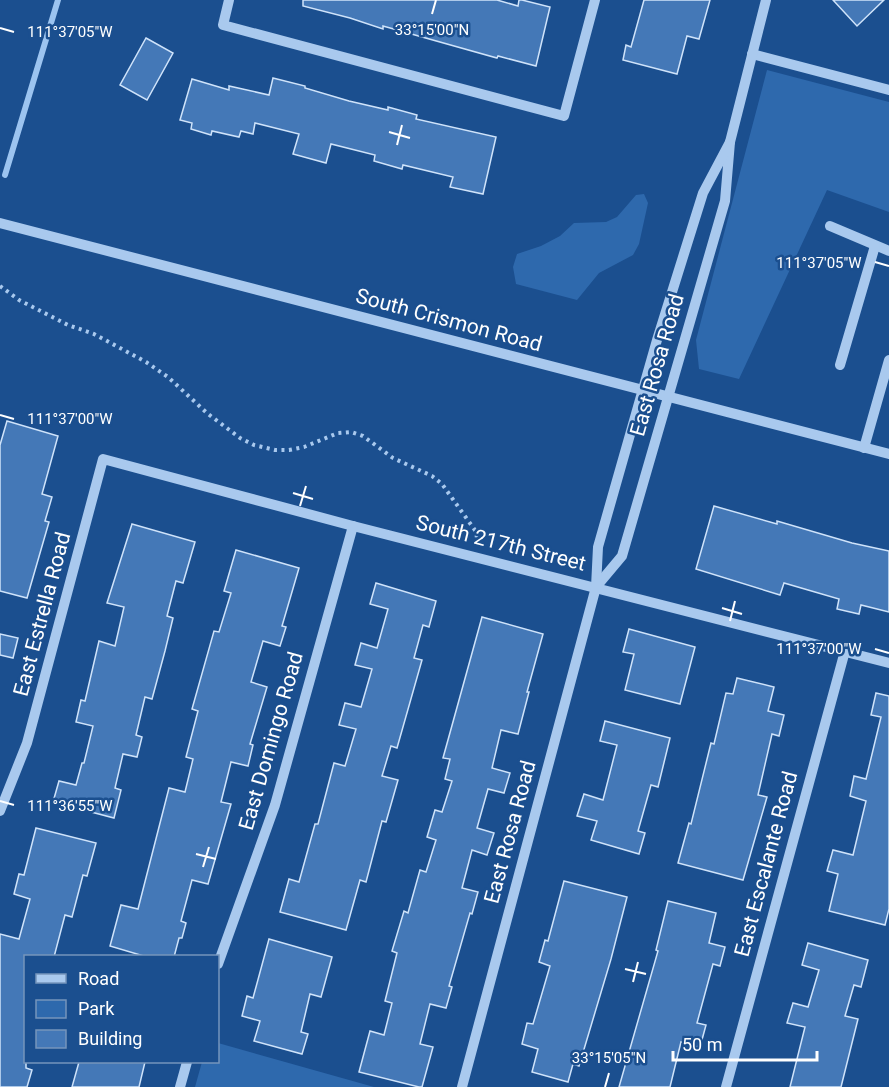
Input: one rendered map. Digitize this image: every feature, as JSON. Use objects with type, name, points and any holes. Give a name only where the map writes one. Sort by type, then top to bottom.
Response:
[{"type":"street","points":[[230,0],[223,25],[564,116],[595,0]]},
{"type":"street","name":"East Rosa Road","points":[[596,587],[622,556],[725,201],[730,142],[766,0]]},
{"type":"street","points":[[752,54],[889,90]]},
{"type":"street","name":"East Rosa Road","points":[[462,1087],[596,587],[598,547],[703,193],[730,142]]},
{"type":"street","name":"South Crismon Road","points":[[0,223],[889,454]]},
{"type":"street","points":[[830,226],[889,251]]},
{"type":"street","points":[[840,365],[875,246]]},
{"type":"street","points":[[864,448],[889,360]]},
{"type":"street","name":"South 217th Street","points":[[104,459],[353,526],[889,663]]},
{"type":"street","name":"East Estrella Road","points":[[0,811],[27,743],[104,459]]},
{"type":"street","name":"East Domingo Road","points":[[219,961],[275,806],[353,526]]},
{"type":"street","name":"East Escalante Road","points":[[726,1087],[844,651]]},
{"type":"street","points":[[180,1087],[187,1063]]},
{"type":"path","points":[[0,286],[19,300],[68,325],[94,334],[146,362],[186,392],[207,414],[255,445],[275,450],[289,450],[304,447],[338,433],[351,432],[363,436],[393,458],[432,476],[442,484],[477,533],[475,557]]},
{"type":"green space","points":[[767,70],[889,102],[889,212],[827,190],[739,379],[699,369],[696,340]]},
{"type":"green space","points":[[644,194],[648,203],[639,244],[633,255],[599,273],[577,300],[516,284],[513,267],[517,254],[541,246],[560,236],[574,223],[606,222],[617,217],[636,195]]},
{"type":"green space","points":[[219,1043],[374,1087],[195,1087],[202,1063],[219,1063]]},
{"type":"building","points":[[303,0],[497,0],[518,6],[519,0],[522,0],[550,7],[536,66],[498,56],[497,58],[383,26],[383,29],[303,6]]},
{"type":"building","points":[[644,0],[710,0],[699,39],[687,36],[677,74],[623,60],[626,45],[631,47]]},
{"type":"building","points":[[833,0],[884,0],[857,26]]},
{"type":"building","points":[[146,38],[173,53],[147,100],[120,85]]},
{"type":"building","points":[[273,78],[349,101],[388,110],[388,107],[417,115],[416,119],[496,137],[483,194],[450,187],[453,177],[403,165],[402,169],[374,161],[375,155],[331,144],[326,163],[293,154],[299,134],[255,123],[253,134],[241,131],[239,137],[212,131],[211,135],[191,129],[192,123],[180,120],[192,79],[229,90],[229,86],[269,95]]},
{"type":"building","points":[[7,421],[58,436],[42,494],[52,497],[45,521],[49,522],[27,598],[0,591],[0,445]]},
{"type":"building","points":[[714,506],[889,551],[889,612],[861,605],[859,614],[837,609],[839,599],[784,583],[780,595],[696,569]]},
{"type":"building","points":[[132,524],[195,542],[183,583],[176,581],[167,616],[173,618],[165,651],[152,699],[145,697],[136,735],[142,737],[137,757],[123,754],[115,788],[121,790],[114,818],[53,802],[59,781],[76,785],[82,763],[84,763],[93,726],[76,722],[81,700],[85,701],[99,641],[115,646],[124,607],[107,603]]},
{"type":"building","points":[[236,550],[299,568],[282,626],[286,627],[280,646],[263,641],[251,682],[267,687],[250,744],[253,745],[248,766],[231,762],[221,802],[231,804],[208,884],[192,880],[181,921],[186,923],[175,955],[140,955],[110,946],[121,905],[138,909],[169,788],[185,792],[193,759],[186,757],[198,711],[192,709],[214,631],[219,632],[231,593],[224,591]]},
{"type":"building","points":[[376,583],[436,601],[429,627],[423,625],[414,658],[422,660],[397,748],[391,746],[382,776],[398,780],[386,822],[382,821],[366,882],[360,880],[346,930],[280,912],[289,879],[299,882],[315,824],[318,824],[334,763],[345,766],[356,729],[339,725],[345,703],[361,707],[372,669],[355,665],[361,643],[377,648],[388,609],[370,604]]},
{"type":"building","points":[[482,617],[543,634],[518,734],[501,730],[492,768],[510,773],[504,793],[488,789],[477,828],[494,833],[487,855],[472,850],[462,888],[478,892],[449,986],[452,987],[446,1008],[430,1004],[420,1044],[433,1047],[422,1087],[419,1087],[359,1072],[370,1031],[384,1035],[392,1003],[385,1001],[397,953],[392,951],[404,911],[408,913],[420,870],[426,872],[436,840],[427,837],[435,810],[442,812],[452,781],[445,779],[450,759],[443,758]]},
{"type":"building","points":[[629,629],[695,647],[680,704],[625,690],[634,654],[623,652]]},
{"type":"building","points":[[0,634],[18,638],[13,658],[0,655]]},
{"type":"building","points":[[737,678],[774,687],[768,711],[784,715],[779,736],[772,734],[758,795],[767,797],[743,880],[678,863],[689,823],[691,824],[711,743],[714,744],[726,693],[733,694]]},
{"type":"building","points":[[876,693],[889,696],[889,909],[885,925],[829,911],[838,874],[827,871],[833,850],[853,855],[866,801],[850,796],[854,776],[866,779],[881,717],[871,715]]},
{"type":"building","points":[[605,721],[670,738],[658,787],[651,785],[638,831],[645,833],[639,854],[591,840],[597,821],[577,816],[584,794],[603,800],[617,745],[600,741]]},
{"type":"building","points":[[36,828],[96,843],[87,876],[83,875],[72,917],[65,915],[55,955],[24,955],[24,1063],[26,1063],[26,1068],[32,1070],[27,1087],[0,1087],[0,934],[19,939],[30,899],[14,894],[19,874],[24,875]]},
{"type":"building","points":[[564,881],[627,897],[579,1066],[573,1064],[568,1082],[532,1072],[538,1049],[522,1044],[527,1023],[533,1024],[550,966],[539,962],[545,940],[548,941]]},
{"type":"building","points":[[668,901],[716,913],[709,943],[725,947],[720,966],[713,964],[697,1023],[706,1025],[700,1047],[681,1042],[670,1087],[619,1087],[658,951],[656,950]]},
{"type":"building","points":[[269,939],[332,957],[321,997],[310,994],[301,1032],[308,1034],[302,1054],[254,1041],[260,1021],[242,1016],[247,996],[253,998]]},
{"type":"building","points":[[808,943],[868,960],[861,987],[854,985],[845,1016],[858,1019],[841,1087],[790,1087],[805,1027],[787,1023],[793,1003],[808,1007],[819,970],[802,965]]},
{"type":"building","points":[[79,1063],[145,1063],[139,1087],[72,1087]]},
{"type":"waterway","points":[[5,175],[58,0]]}]
